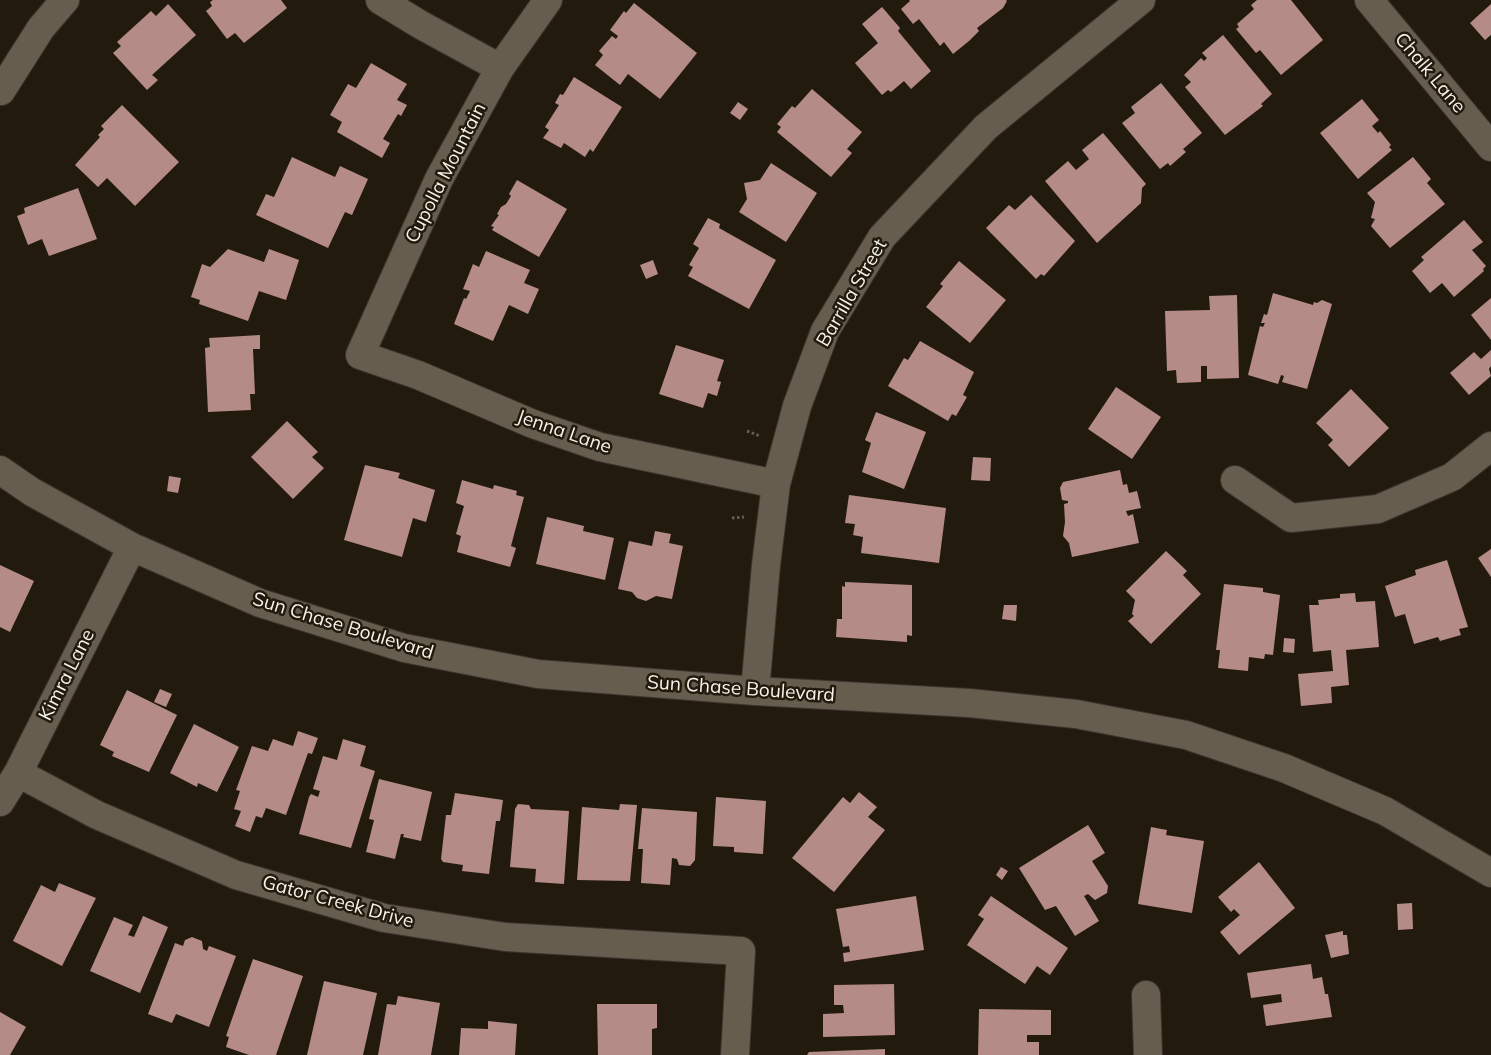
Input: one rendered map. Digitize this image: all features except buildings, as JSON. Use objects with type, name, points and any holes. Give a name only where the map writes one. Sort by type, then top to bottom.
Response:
[{"type":"street","points":[[1,91],[41,28],[65,0]]},
{"type":"street","points":[[380,0],[421,25],[500,68]]},
{"type":"street","name":"Cupolla Mountain","points":[[360,354],[439,179],[500,68],[548,0]]},
{"type":"street","name":"Barrilla Street","points":[[756,691],[766,566],[776,484],[797,406],[825,331],[882,237],[986,127],[1141,0]]},
{"type":"street","name":"Chalk Lane","points":[[1369,0],[1491,147]]},
{"type":"street","name":"Jenna Lane","points":[[360,354],[418,375],[533,424],[600,447],[776,484]]},
{"type":"street","points":[[1235,480],[1291,518],[1378,509],[1452,477],[1491,446]]},
{"type":"street","name":"Sun Chase Boulevard","points":[[0,470],[32,492],[132,547],[260,603],[404,648],[538,674],[756,691],[969,703],[1066,713],[1186,735],[1284,768],[1385,811],[1491,873]]},
{"type":"street","name":"Kimra Lane","points":[[0,802],[18,773],[132,547]]},
{"type":"street","name":"Gator Creek Drive","points":[[18,773],[97,816],[236,874],[384,918],[506,937],[741,951],[735,1055]]},
{"type":"street","points":[[1146,995],[1148,1055]]},
{"type":"path","points":[[748,430],[756,435]]},
{"type":"path","points":[[732,518],[740,517]]}]
